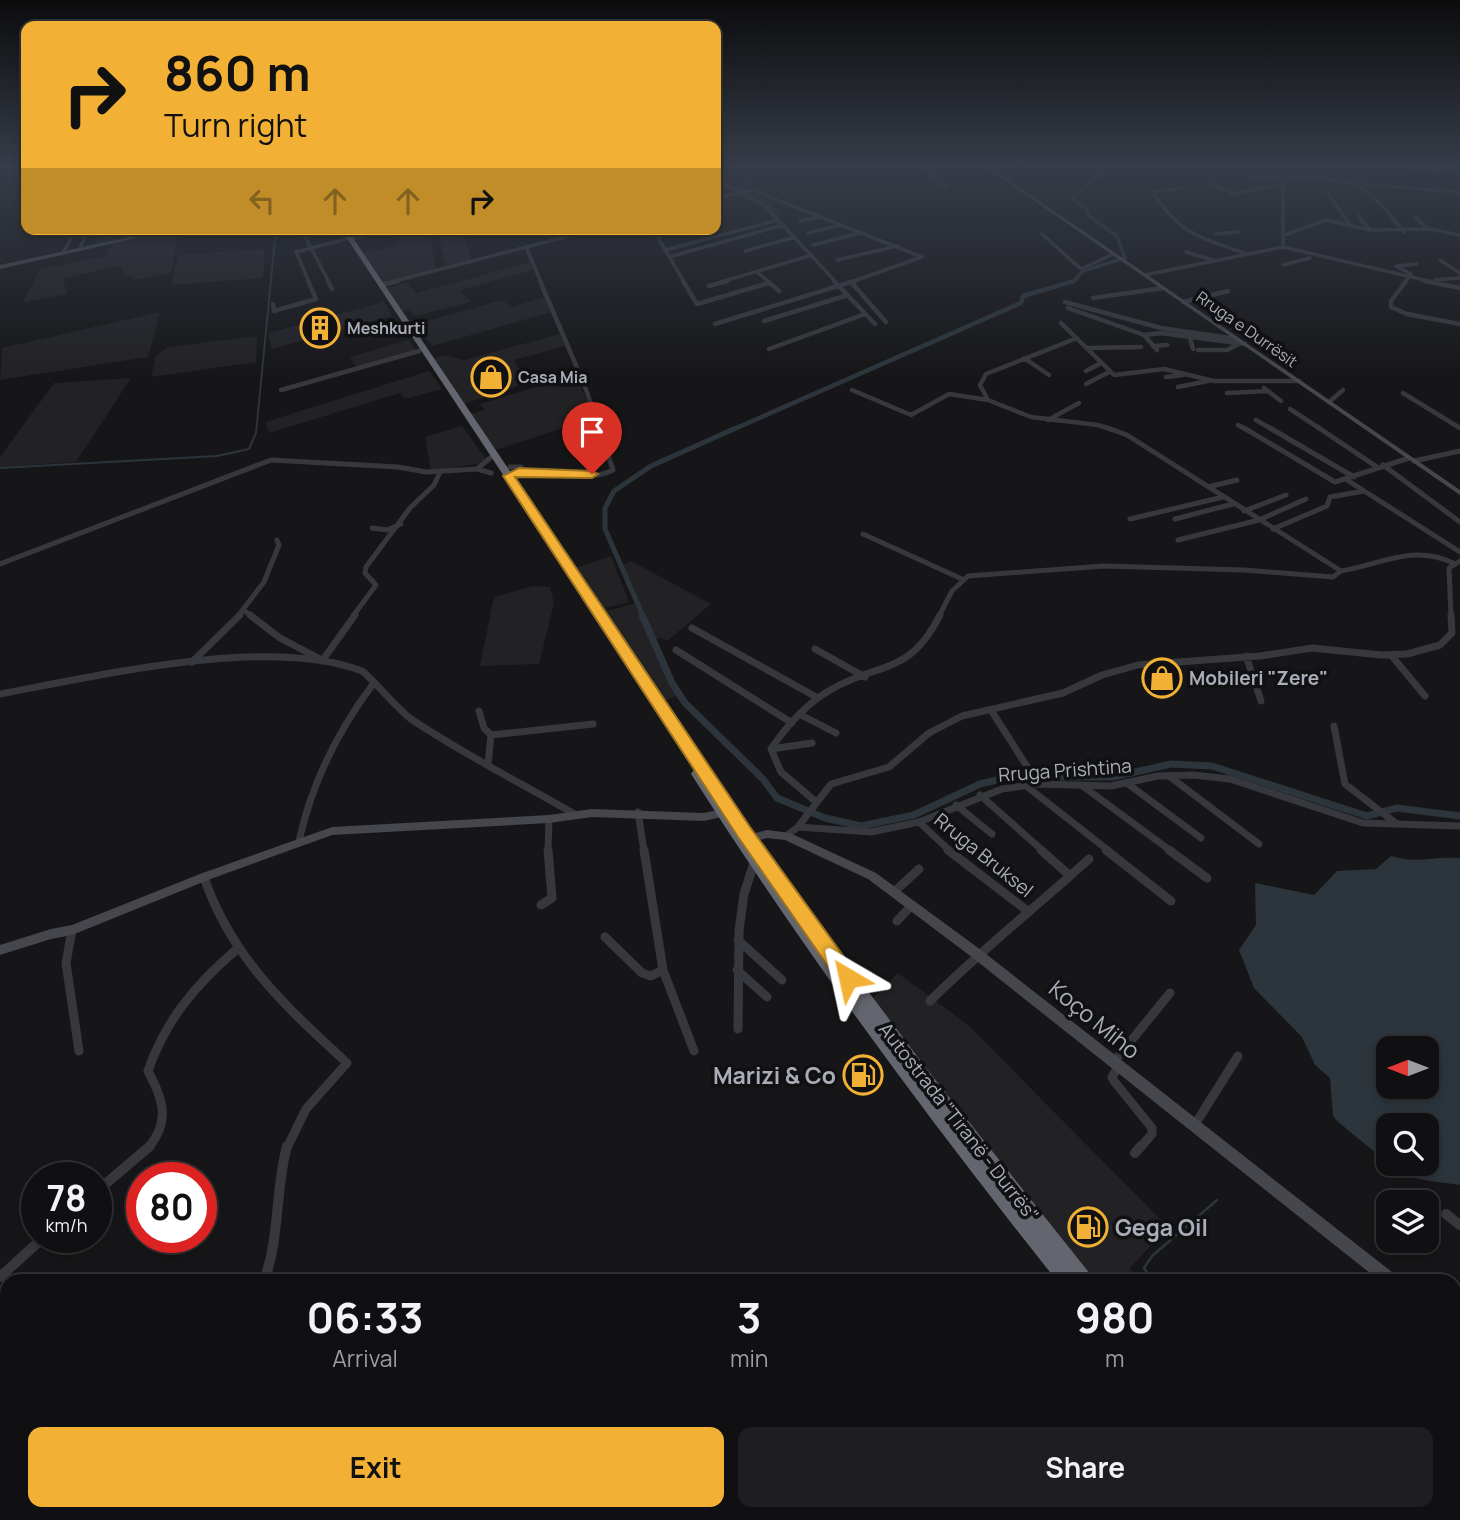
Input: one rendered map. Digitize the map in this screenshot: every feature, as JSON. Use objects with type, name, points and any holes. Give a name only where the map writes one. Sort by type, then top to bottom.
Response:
[{"type":"highway","name":"Autostrada \"Tiranë - Durrës\"","points":[[346,235],[512,472],[749,839],[920,1074],[1079,1274]]},
{"type":"highway","name":"Autostrada \"Tiranë - Durrës\"","points":[[346,235],[754,863],[864,1017],[1064,1274]]},
{"type":"street","points":[[63,253],[73,235]]},
{"type":"street","points":[[79,250],[86,235]]},
{"type":"street","points":[[0,267],[147,235]]},
{"type":"street","points":[[304,235],[332,289]]},
{"type":"street","points":[[273,304],[274,311],[316,299],[296,253],[342,235]]},
{"type":"street","points":[[381,285],[573,235]]},
{"type":"street","points":[[656,235],[697,304],[769,282]]},
{"type":"street","points":[[665,250],[722,235]]},
{"type":"street","points":[[669,257],[748,235]]},
{"type":"street","points":[[814,244],[854,235]]},
{"type":"street","points":[[715,324],[922,257],[867,235]]},
{"type":"street","points":[[1043,235],[1081,269],[1116,256]]},
{"type":"street","name":"Rruga e Durrësit","points":[[1086,235],[1460,493]]},
{"type":"street","points":[[1194,235],[1246,254]]},
{"type":"street","points":[[1210,241],[1215,235]]},
{"type":"street","points":[[1283,247],[1285,235]]},
{"type":"street","points":[[745,251],[795,237],[875,324]]},
{"type":"street","points":[[837,260],[898,246]]},
{"type":"street","points":[[512,472],[576,475],[608,474],[613,470],[584,384],[527,247]]},
{"type":"street","points":[[1144,275],[1283,247],[1315,257],[1411,275],[1460,288]]},
{"type":"street","points":[[1186,252],[1214,260]]},
{"type":"street","points":[[709,286],[812,255]]},
{"type":"street","points":[[1283,265],[1315,257]]},
{"type":"street","points":[[1440,260],[1460,272]]},
{"type":"street","points":[[1411,275],[1397,265],[1417,264]]},
{"type":"street","points":[[757,272],[779,291]]},
{"type":"street","points":[[1411,275],[1391,301],[1391,307],[1407,314],[1460,324]]},
{"type":"street","points":[[1431,280],[1460,278]]},
{"type":"street","points":[[851,282],[886,323]]},
{"type":"street","points":[[1093,298],[1163,288]]},
{"type":"street","points":[[1183,302],[1228,291]]},
{"type":"street","points":[[764,321],[848,295]]},
{"type":"street","points":[[1065,302],[1151,326],[1240,342]]},
{"type":"street","points":[[1068,307],[1144,335],[1161,333],[1240,342]]},
{"type":"street","points":[[769,349],[866,314]]},
{"type":"street","points":[[1061,323],[1109,372],[1118,377],[1157,369],[1209,381]]},
{"type":"street","points":[[1144,335],[1155,348],[1167,345]]},
{"type":"street","points":[[988,400],[982,392],[983,377],[997,368],[1077,338]]},
{"type":"street","points":[[1190,338],[1195,350],[1227,350],[1240,342]]},
{"type":"street","points":[[1087,348],[1141,347]]},
{"type":"street","points":[[281,390],[419,351]]},
{"type":"street","points":[[1024,358],[1049,375]]},
{"type":"street","points":[[1086,371],[1101,363]]},
{"type":"street","points":[[1086,384],[1109,372]]},
{"type":"street","points":[[1166,377],[1186,374]]},
{"type":"street","points":[[1178,387],[1209,381],[1298,381]]},
{"type":"street","points":[[1258,383],[1281,401]]},
{"type":"street","points":[[852,390],[911,415],[947,394],[988,400],[1020,414],[1047,420],[1098,425],[1127,435],[1341,571]]},
{"type":"street","points":[[1329,402],[1343,390]]},
{"type":"street","points":[[1227,393],[1268,391]]},
{"type":"street","points":[[1403,393],[1460,428]]},
{"type":"street","points":[[1047,420],[1079,403]]},
{"type":"street","points":[[1290,409],[1380,466],[1460,522]]},
{"type":"street","points":[[1256,420],[1351,478],[1364,491],[1460,552]]},
{"type":"street","points":[[1238,425],[1332,481],[1351,478],[1380,466],[1460,451]]},
{"type":"street","points":[[477,469],[490,458]]},
{"type":"street","points":[[0,564],[271,460],[440,472],[477,469],[491,473]]},
{"type":"street","points":[[322,661],[325,653],[374,590],[376,584],[365,573],[366,567],[409,510],[436,484],[440,472]]},
{"type":"street","points":[[1208,487],[1237,480]]},
{"type":"street","points":[[1273,529],[1327,506],[1331,498],[1364,491]]},
{"type":"street","points":[[1244,511],[1286,495]]},
{"type":"street","points":[[1130,519],[1223,497]]},
{"type":"street","points":[[1178,540],[1259,520],[1306,499]]},
{"type":"street","points":[[1175,520],[1233,504]]},
{"type":"street","points":[[372,528],[384,530],[401,524]]},
{"type":"street","points":[[863,534],[962,579]]},
{"type":"street","points":[[192,662],[235,619],[246,612],[265,584],[279,545],[277,540]]},
{"type":"street","points":[[771,749],[792,723],[818,698],[842,684],[896,664],[922,642],[962,579],[977,574],[1104,566],[1244,569],[1337,576],[1341,571],[1422,551],[1436,553],[1456,562],[1449,573],[1453,625],[1451,638],[1426,650],[1391,655],[1312,648],[1138,665],[1102,675],[1063,693],[962,716],[935,729],[889,767],[837,781],[813,804],[798,827],[786,836]]},
{"type":"street","points":[[246,612],[280,638],[322,661]]},
{"type":"street","points":[[692,628],[818,698]]},
{"type":"street","points":[[816,649],[866,677]]},
{"type":"street","points":[[676,650],[792,723]]},
{"type":"street","points":[[1391,655],[1425,696]]},
{"type":"street","points":[[0,694],[192,662],[246,656],[322,661],[356,668],[365,673],[373,684],[410,718],[576,815]]},
{"type":"street","points":[[1246,656],[1261,701]]},
{"type":"street","points":[[299,841],[304,809],[315,781],[356,705],[373,684]]},
{"type":"street","points":[[990,710],[1028,768]]},
{"type":"street","points":[[479,711],[484,727],[491,735],[488,764]]},
{"type":"street","points":[[801,715],[836,733]]},
{"type":"street","points":[[491,735],[593,724]]},
{"type":"street","points":[[1334,726],[1345,784],[1398,825]]},
{"type":"street","points":[[771,749],[812,743]]},
{"type":"street","points":[[771,749],[779,770],[813,804]]},
{"type":"street","points":[[1168,775],[1259,844]]},
{"type":"street","name":"Rruga Prishtina","points":[[798,827],[828,827],[863,833],[919,822],[980,795],[1025,785],[1128,784],[1168,775],[1230,779],[1349,820],[1398,825],[1432,822],[1460,825]]},
{"type":"street","points":[[1128,784],[1201,838]]},
{"type":"street","points":[[1025,785],[1171,901]]},
{"type":"street","points":[[1082,786],[1207,878]]},
{"type":"street","points":[[980,795],[1069,875]]},
{"type":"street","points":[[956,806],[992,834]]},
{"type":"street","points":[[638,812],[663,970],[694,1051]]},
{"type":"street","points":[[0,950],[72,930],[204,877],[332,831],[638,812],[704,817],[722,813]]},
{"type":"street","points":[[541,905],[552,898],[548,860],[549,819]]},
{"type":"street","name":"Rruga Bruksel","points":[[919,822],[943,846],[1029,912]]},
{"type":"street","name":"Koço Miho","points":[[749,839],[767,834],[786,836],[862,871],[894,892],[977,954],[1383,1274]]},
{"type":"street","points":[[930,1001],[977,954],[1088,859]]},
{"type":"street","points":[[738,1029],[738,940],[743,898],[754,863]]},
{"type":"street","points":[[894,892],[919,869]]},
{"type":"street","points":[[204,877],[236,950],[300,1019],[347,1063],[306,1109],[295,1127],[287,1150],[275,1215],[271,1262],[267,1274]]},
{"type":"street","points":[[897,921],[912,905]]},
{"type":"street","points":[[72,930],[66,963],[79,1051]]},
{"type":"street","points":[[605,937],[642,973],[651,976],[663,970]]},
{"type":"street","points":[[738,940],[782,980]]},
{"type":"street","points":[[112,1178],[158,1138],[164,1121],[164,1103],[148,1070],[154,1051],[189,996],[236,950]]},
{"type":"street","points":[[737,970],[767,997]]},
{"type":"street","points":[[1136,1153],[1152,1134],[1152,1128],[1112,1077],[1115,1065],[1170,993]]},
{"type":"street","points":[[1193,1126],[1238,1056]]},
{"type":"street","points":[[1446,1214],[1460,1226]]},
{"type":"street","points":[[3,1274],[26,1253]]},
{"type":"shaded area","points":[[100,235],[142,235],[95,245]]},
{"type":"shaded area","points":[[151,235],[178,235],[171,273],[133,280],[131,276],[126,277],[121,266],[63,278],[67,294],[23,302],[40,269],[105,256],[113,243]]},
{"type":"shaded area","points":[[397,235],[463,235],[472,260],[446,266],[439,237],[430,237],[436,270],[384,283],[363,254],[398,245]]},
{"type":"shaded area","points":[[265,249],[263,278],[171,285],[178,255]]},
{"type":"shaded area","points":[[531,262],[533,270],[460,290],[471,302],[415,316],[409,310],[402,312],[386,288],[408,283],[416,293]]},
{"type":"shaded area","points":[[544,297],[552,312],[432,346],[413,325],[502,300],[512,307]]},
{"type":"shaded area","points":[[384,302],[392,316],[272,349],[268,333]]},
{"type":"shaded area","points":[[160,312],[148,357],[0,380],[2,348]]},
{"type":"shaded area","points":[[560,334],[565,346],[514,360],[529,382],[464,404],[432,359],[445,355],[464,360]]},
{"type":"shaded area","points":[[257,336],[256,362],[151,377],[156,356],[168,347]]},
{"type":"shaded area","points":[[409,340],[417,351],[357,368],[350,357]]},
{"type":"shaded area","points":[[429,371],[442,389],[405,399],[400,393],[269,433],[265,422]]},
{"type":"shaded area","points":[[576,375],[594,418],[496,450],[470,414],[484,410],[480,404]]},
{"type":"shaded area","points":[[131,378],[76,462],[0,467],[0,457],[54,383]]},
{"type":"shaded area","points":[[462,426],[486,459],[477,464],[431,471],[425,437]]},
{"type":"shaded area","points":[[611,556],[629,602],[606,608],[608,611],[639,602],[621,565],[631,561],[711,604],[667,641],[661,638],[653,640],[677,696],[663,701],[573,569]]},
{"type":"shaded area","points":[[533,586],[550,587],[554,603],[539,664],[480,666],[494,597]]},
{"type":"shaded area","points":[[1391,856],[1417,860],[1460,858],[1460,1185],[1410,1176],[1439,1176],[1439,1113],[1376,1113],[1376,1153],[1337,1121],[1333,1116],[1330,1078],[1315,1065],[1302,1037],[1254,988],[1239,950],[1256,925],[1255,883],[1314,895],[1337,871],[1376,869]]},
{"type":"shaded area","points":[[898,973],[968,1025],[1168,1227],[1130,1268],[1135,1274],[1089,1274],[1014,1186],[871,1000]]},
{"type":"waterway","points":[[0,468],[217,456],[249,449],[256,433],[275,235]]},
{"type":"waterway","points":[[1074,281],[1083,271],[1125,258],[1116,235]]},
{"type":"waterway","points":[[732,430],[1021,303],[1023,296],[1074,281]]},
{"type":"waterway","points":[[643,616],[605,529],[605,508],[614,491],[651,466],[736,428]]},
{"type":"waterway","points":[[642,615],[672,683],[685,703],[763,779],[777,798],[825,818],[861,826],[914,815],[980,784],[1010,777],[1113,777],[1171,764],[1212,766],[1367,816],[1397,808],[1460,816]]},
{"type":"waterway","points":[[1148,1274],[1144,1268],[1152,1256],[1217,1200]]},
{"type":"place","name":"Meshkurti","points":[[320,328]]},
{"type":"place","name":"Casa Mia","points":[[491,377]]},
{"type":"place","name":"Mobileri \"Zere\"","points":[[1162,678]]},
{"type":"place","name":"Marizi & Co","points":[[863,1075]]},
{"type":"place","name":"Gega Oil","points":[[1088,1227]]},
{"type":"route","points":[[592,474],[519,472],[509,476],[744,832],[848,978]]}]
